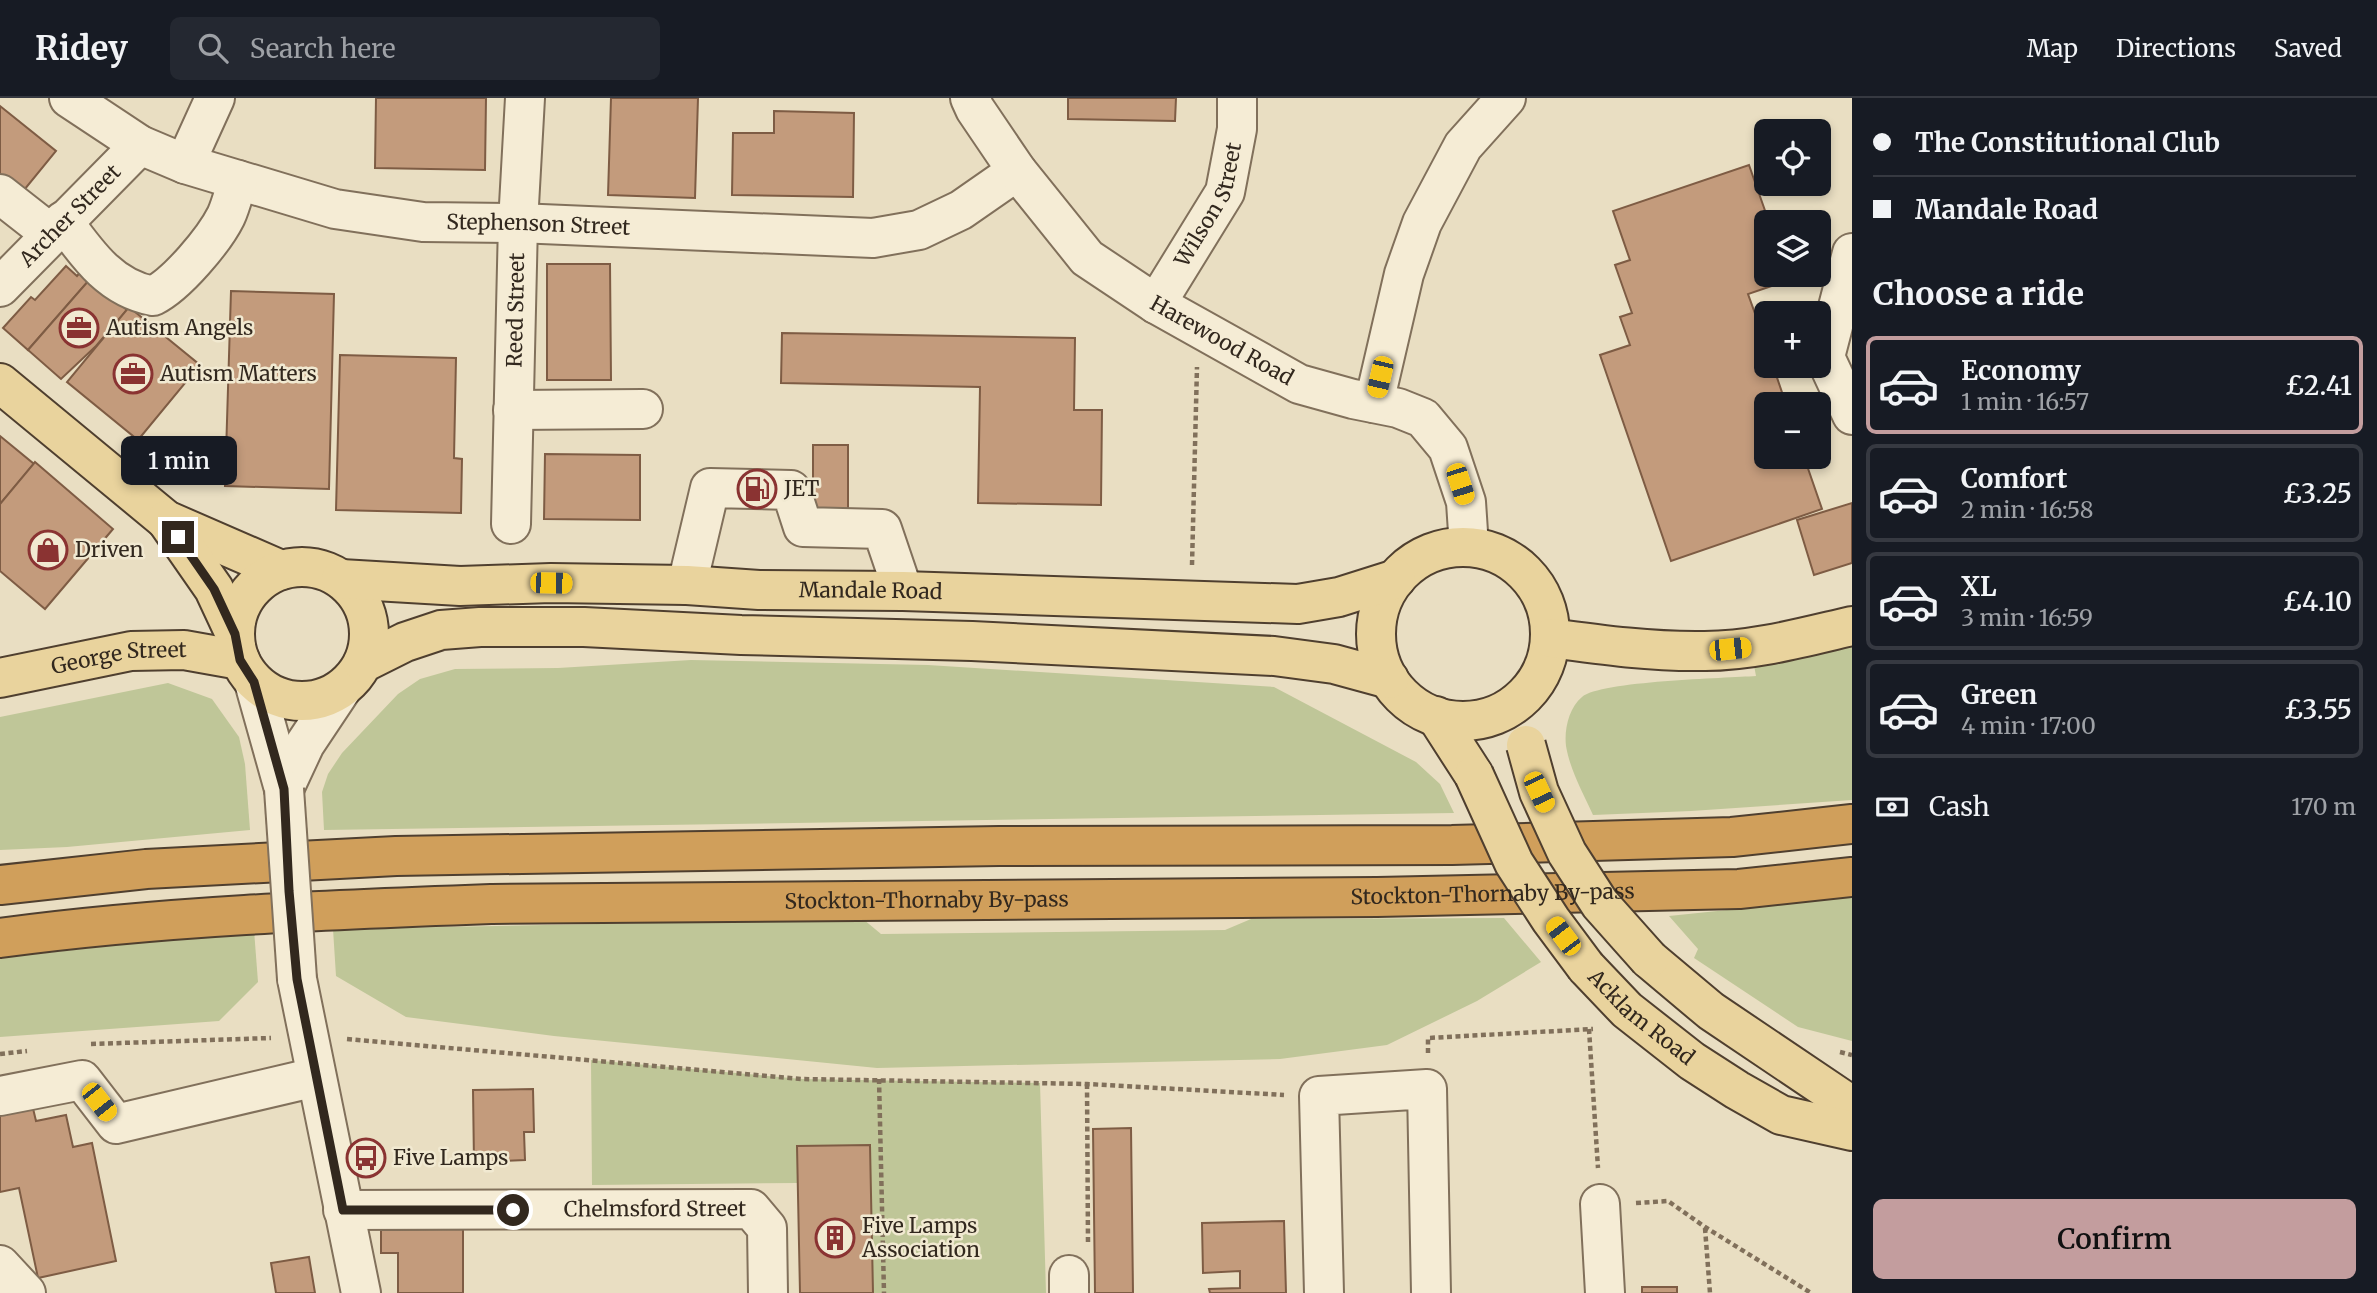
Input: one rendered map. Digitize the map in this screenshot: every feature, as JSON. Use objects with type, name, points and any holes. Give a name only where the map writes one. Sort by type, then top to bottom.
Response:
[{"type":"highway","points":[[0,885],[146,869],[396,856],[999,846],[1452,845],[1732,837],[1852,824]]},
{"type":"highway","name":"Stockton-Thornaby By-pass","points":[[0,938],[224,916],[378,908],[520,904],[1377,897],[1738,889],[1852,877]]},
{"type":"main road","name":"Mandale Road","points":[[0,383],[166,520],[214,589],[243,659]]},
{"type":"main road","name":"Mandale Road","points":[[166,520],[281,570],[302,567],[322,570],[341,579],[460,586],[551,583],[687,585],[759,590],[904,591],[1298,604],[1339,597],[1396,579]]},
{"type":"main road","points":[[1469,547],[1496,552],[1519,566],[1537,587],[1548,611],[1550,638],[1546,664],[1533,686],[1514,705],[1490,717],[1463,721],[1436,716],[1418,708],[1401,695],[1389,679],[1379,654],[1376,627],[1382,601],[1396,579],[1416,561],[1442,549],[1469,547]]},
{"type":"main road","points":[[281,570],[262,580],[247,594],[238,613],[243,659],[274,695],[296,701],[320,699],[405,642],[441,630],[480,627],[584,627],[1262,655],[1334,664],[1389,679]]},
{"type":"main road","points":[[341,579],[355,592],[369,626],[369,645],[352,676]]},
{"type":"main road","points":[[1550,638],[1620,648],[1707,651],[1778,643],[1852,626]]},
{"type":"main road","name":"George Street","points":[[0,678],[131,651],[184,650],[243,659]]},
{"type":"main road","points":[[1533,686],[1527,745],[1539,792],[1567,853],[1600,904],[1649,959],[1711,1012],[1852,1106]]},
{"type":"main road","name":"Acklam Road","points":[[1436,716],[1474,775],[1514,863],[1551,920],[1586,967],[1627,1010],[1692,1061],[1781,1115],[1852,1131]]},
{"type":"street","name":"Stephenson Street","points":[[69,98],[140,145],[185,164],[335,209],[423,222],[518,223],[873,238],[919,230],[961,210],[1017,171]]},
{"type":"street","points":[[185,164],[215,98]]},
{"type":"street","name":"Reed Street","points":[[511,524],[518,223],[525,98]]},
{"type":"street","name":"Harewood Road","points":[[970,98],[1017,171],[1087,258],[1156,304],[1299,384],[1398,408],[1423,418],[1448,448],[1466,502],[1469,547]]},
{"type":"street","name":"Wilson Street","points":[[1156,304],[1224,192],[1237,129],[1237,98]]},
{"type":"street","points":[[1374,403],[1404,274],[1422,223],[1463,146],[1506,98]]},
{"type":"street","name":"Archer Street","points":[[0,286],[140,145]]},
{"type":"street","points":[[0,194],[57,227],[108,275],[129,289],[153,296],[184,270],[218,231],[228,213],[238,180]]},
{"type":"street","points":[[1852,253],[1825,356],[1852,415]]},
{"type":"street","points":[[513,410],[643,409]]},
{"type":"street","points":[[687,585],[709,488],[790,490],[803,527],[882,529],[904,591]]},
{"type":"street","points":[[243,659],[284,789],[297,979],[361,1293]]},
{"type":"street","points":[[284,789],[305,744],[352,676]]},
{"type":"street","points":[[0,1096],[82,1080],[116,1124],[316,1077]]},
{"type":"street","points":[[1324,1293],[1319,1096],[1427,1088],[1431,1293]]},
{"type":"street","points":[[1600,1204],[1605,1293]]},
{"type":"street","name":"Chelmsford Street","points":[[343,1210],[751,1209],[767,1228],[768,1293]]},
{"type":"street","points":[[0,1265],[26,1293]]},
{"type":"path","points":[[1192,572],[1199,329]]},
{"type":"path","points":[[1589,1029],[1600,1204],[1668,1201],[1811,1293]]},
{"type":"path","points":[[83,1045],[107,1042],[308,1038],[373,1040],[802,1079],[1087,1084],[1319,1096]]},
{"type":"path","points":[[0,1054],[34,1050]]},
{"type":"path","points":[[879,1079],[884,1293]]},
{"type":"path","points":[[1069,1284],[1088,1274],[1087,1084]]},
{"type":"path","points":[[1705,1227],[1710,1293]]},
{"type":"green space","points":[[1852,642],[1852,800],[1593,815],[1574,773],[1566,746],[1568,719],[1582,697],[1613,687],[1637,684],[1756,676],[1753,660]]},
{"type":"green space","points":[[691,660],[928,665],[1274,687],[1416,762],[1440,784],[1454,813],[324,830],[322,792],[328,774],[342,753],[398,694],[420,679],[455,669],[558,668]]},
{"type":"green space","points":[[168,683],[212,699],[239,737],[245,764],[250,830],[67,847],[0,850],[0,717]]},
{"type":"green space","points":[[1852,897],[1852,1041],[1798,1027],[1694,958],[1698,949],[1669,916]]},
{"type":"green space","points":[[1504,918],[1541,962],[1477,1001],[1387,1045],[1280,1059],[877,1068],[554,1036],[406,1017],[336,976],[333,929],[863,919],[881,934],[1225,930],[1251,919]]},
{"type":"green space","points":[[254,930],[258,982],[219,1021],[0,1037],[0,958]]},
{"type":"green space","points":[[591,1060],[802,1079],[1040,1083],[1046,1293],[873,1293],[870,1145],[797,1146],[797,1183],[592,1185]]},
{"type":"building","points":[[376,98],[486,98],[485,170],[375,168]]},
{"type":"building","points":[[611,98],[698,98],[695,198],[608,195]]},
{"type":"building","points":[[1068,98],[1176,98],[1175,121],[1068,119]]},
{"type":"building","points":[[0,106],[56,151],[20,195],[0,178]]},
{"type":"building","points":[[774,111],[854,113],[853,197],[732,195],[733,133],[774,133]]},
{"type":"building","points":[[1749,165],[1754,179],[1754,196],[1760,196],[1765,210],[1754,210],[1754,287],[1768,287],[1748,294],[1754,311],[1754,378],[1777,378],[1782,392],[1754,392],[1754,469],[1808,469],[1822,509],[1671,561],[1600,355],[1630,345],[1620,317],[1632,313],[1615,265],[1630,260],[1613,211]]},
{"type":"building","points":[[547,264],[610,264],[611,380],[547,380]]},
{"type":"building","points":[[66,266],[77,276],[83,269],[92,277],[28,350],[3,328],[31,297],[35,300]]},
{"type":"building","name":"Autism Angels","points":[[90,279],[127,310],[96,346],[61,379],[28,350]]},
{"type":"building","points":[[231,291],[334,294],[329,489],[225,486]]},
{"type":"building","name":"Autism Matters","points":[[129,307],[200,365],[138,440],[67,382]]},
{"type":"building","points":[[782,333],[1075,338],[1074,410],[1102,410],[1101,505],[978,503],[980,387],[781,383]]},
{"type":"building","points":[[340,355],[456,358],[454,458],[462,459],[461,513],[336,510]]},
{"type":"building","points":[[0,436],[34,464],[0,504]]},
{"type":"building","points":[[813,445],[848,445],[848,519],[813,519]]},
{"type":"building","points":[[545,454],[640,455],[640,520],[544,519]]},
{"type":"building","name":"Driven","points":[[35,462],[113,529],[45,609],[0,571],[0,504]]},
{"type":"building","points":[[1852,503],[1852,563],[1814,575],[1797,520]]},
{"type":"building","points":[[533,1089],[534,1132],[524,1132],[525,1160],[474,1162],[473,1090]]},
{"type":"building","points":[[31,1100],[36,1121],[66,1115],[73,1147],[92,1143],[116,1261],[38,1278],[19,1188],[0,1192],[0,1107]]},
{"type":"building","points":[[1131,1128],[1133,1293],[1095,1293],[1093,1129]]},
{"type":"building","name":"Five Lamps Association","points":[[870,1145],[873,1293],[800,1293],[797,1146]]},
{"type":"building","points":[[1284,1221],[1286,1293],[1210,1293],[1209,1289],[1240,1288],[1240,1271],[1203,1273],[1202,1223]]},
{"type":"building","points":[[463,1229],[463,1293],[398,1293],[398,1253],[381,1253],[381,1230]]},
{"type":"building","points":[[309,1257],[315,1293],[276,1293],[271,1263]]},
{"type":"building","points":[[1642,1287],[1677,1287],[1677,1293],[1642,1293]]},
{"type":"place","name":"Autism Angels","points":[[79,328]]},
{"type":"place","name":"Autism Matters","points":[[133,374]]},
{"type":"place","name":"JET","points":[[757,489]]},
{"type":"place","name":"Driven","points":[[48,550]]},
{"type":"place","name":"Five Lamps","points":[[366,1158]]},
{"type":"place","name":"Five Lamps Association","points":[[835,1238]]},
{"type":"route","points":[[178,537],[214,589],[235,634],[240,660],[254,682],[284,789],[297,979],[343,1210],[513,1210]]}]
